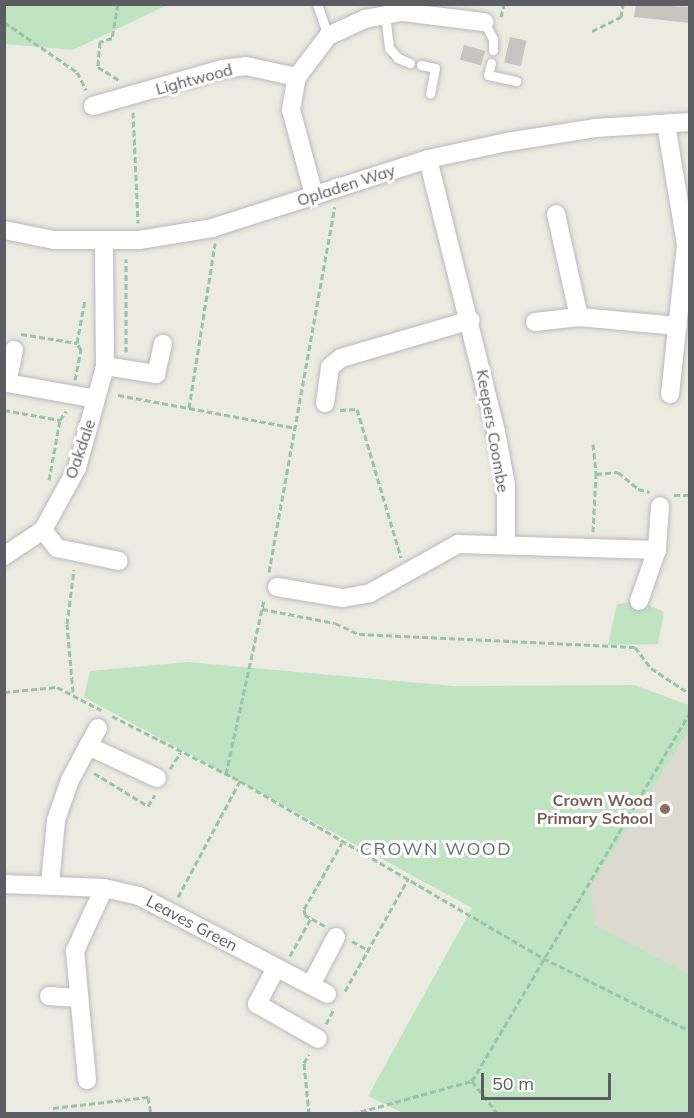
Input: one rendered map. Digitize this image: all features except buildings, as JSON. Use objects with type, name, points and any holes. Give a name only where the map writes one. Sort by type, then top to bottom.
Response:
[{"type":"street","points":[[314,195],[291,111],[297,77],[328,36],[385,15],[402,12],[484,22]]},
{"type":"street","name":"Lightwood","points":[[93,106],[132,97],[222,69],[246,66],[297,77]]},
{"type":"street","name":"Opladen Way","points":[[4,230],[104,243],[139,240],[212,228],[428,159],[595,128],[690,122]]},
{"type":"street","points":[[666,124],[686,245],[670,393]]},
{"type":"street","name":"Keepers Coombe","points":[[428,159],[471,320],[506,485],[506,544]]},
{"type":"street","points":[[556,214],[579,317]]},
{"type":"street","name":"Oakdale","points":[[4,556],[43,530],[77,468],[105,366],[104,243]]},
{"type":"street","points":[[535,322],[579,317],[678,326]]},
{"type":"street","points":[[329,406],[330,367],[341,358],[471,320]]},
{"type":"street","name":"Oakdale","points":[[14,342],[7,383],[96,399]]},
{"type":"street","points":[[105,366],[156,374],[163,344]]},
{"type":"street","points":[[639,601],[657,550],[664,498]]},
{"type":"street","points":[[43,530],[57,548],[119,561]]},
{"type":"street","points":[[269,588],[343,598],[370,593],[458,544],[657,550]]},
{"type":"street","points":[[50,884],[56,820],[98,728]]},
{"type":"street","points":[[88,746],[157,778]]},
{"type":"street","name":"Leaves Green","points":[[4,884],[50,884],[104,888],[139,896],[327,994]]},
{"type":"street","points":[[87,1080],[75,951],[104,888]]},
{"type":"street","points":[[310,985],[337,935]]},
{"type":"street","points":[[279,969],[256,1004],[318,1038]]},
{"type":"street","points":[[49,996],[78,998]]},
{"type":"lane","points":[[317,4],[328,36]]},
{"type":"lane","points":[[385,15],[389,48],[398,58],[410,63]]},
{"type":"lane","points":[[484,22],[493,39],[493,50]]},
{"type":"lane","points":[[491,63],[488,75],[516,81]]},
{"type":"lane","points":[[421,65],[435,68],[430,94]]},
{"type":"path","points":[[118,4],[112,38],[100,42],[98,66],[119,80],[132,97],[139,240]]},
{"type":"path","points":[[592,31],[621,17],[623,4]]},
{"type":"path","points":[[4,22],[77,72],[93,106]]},
{"type":"path","points":[[226,774],[262,609],[269,588],[331,250],[337,187]]},
{"type":"path","points":[[189,408],[215,242]]},
{"type":"path","points":[[126,259],[126,357]]},
{"type":"path","points":[[48,488],[60,420],[72,396],[81,350],[77,343],[88,286]]},
{"type":"path","points":[[14,342],[77,343]]},
{"type":"path","points":[[118,395],[297,428]]},
{"type":"path","points":[[329,406],[357,409],[405,574]]},
{"type":"path","points":[[4,410],[60,420]]},
{"type":"path","points":[[592,547],[596,474],[593,444]]},
{"type":"path","points":[[596,474],[618,472],[638,489],[664,498],[690,495]]},
{"type":"path","points":[[73,692],[67,624],[74,568]]},
{"type":"path","points":[[262,609],[335,623],[359,634],[635,647],[651,668],[690,694]]},
{"type":"path","points":[[4,693],[57,687],[73,692],[180,753],[240,781],[342,843],[543,958],[690,1031]]},
{"type":"path","points":[[352,1113],[472,1081],[690,712]]},
{"type":"path","points":[[94,773],[148,806]]},
{"type":"path","points":[[170,912],[240,781]]},
{"type":"path","points":[[342,843],[304,909],[310,918],[337,935],[368,950]]},
{"type":"path","points":[[309,1113],[304,1063],[408,879]]},
{"type":"path","points":[[279,969],[310,918]]},
{"type":"path","points":[[472,1081],[498,1113]]},
{"type":"path","points":[[53,1108],[148,1097],[151,1113]]},
{"type":"shaded area","name":"Crown Wood Primary School","points":[[689,731],[689,974],[593,925],[591,887]]},
{"type":"green space","points":[[4,5],[167,5],[73,50],[5,44]]},
{"type":"green space","points":[[639,601],[664,612],[658,644],[608,645],[617,604]]},
{"type":"green space","points":[[188,662],[453,686],[634,685],[689,705],[689,731],[591,887],[594,925],[689,974],[689,1113],[403,1113],[368,1096],[472,908],[84,697],[90,671]]},
{"type":"place","name":"Crown Wood Primary School","points":[[665,809]]},
{"type":"district","name":"CROWN WOOD","points":[[436,849]]}]
